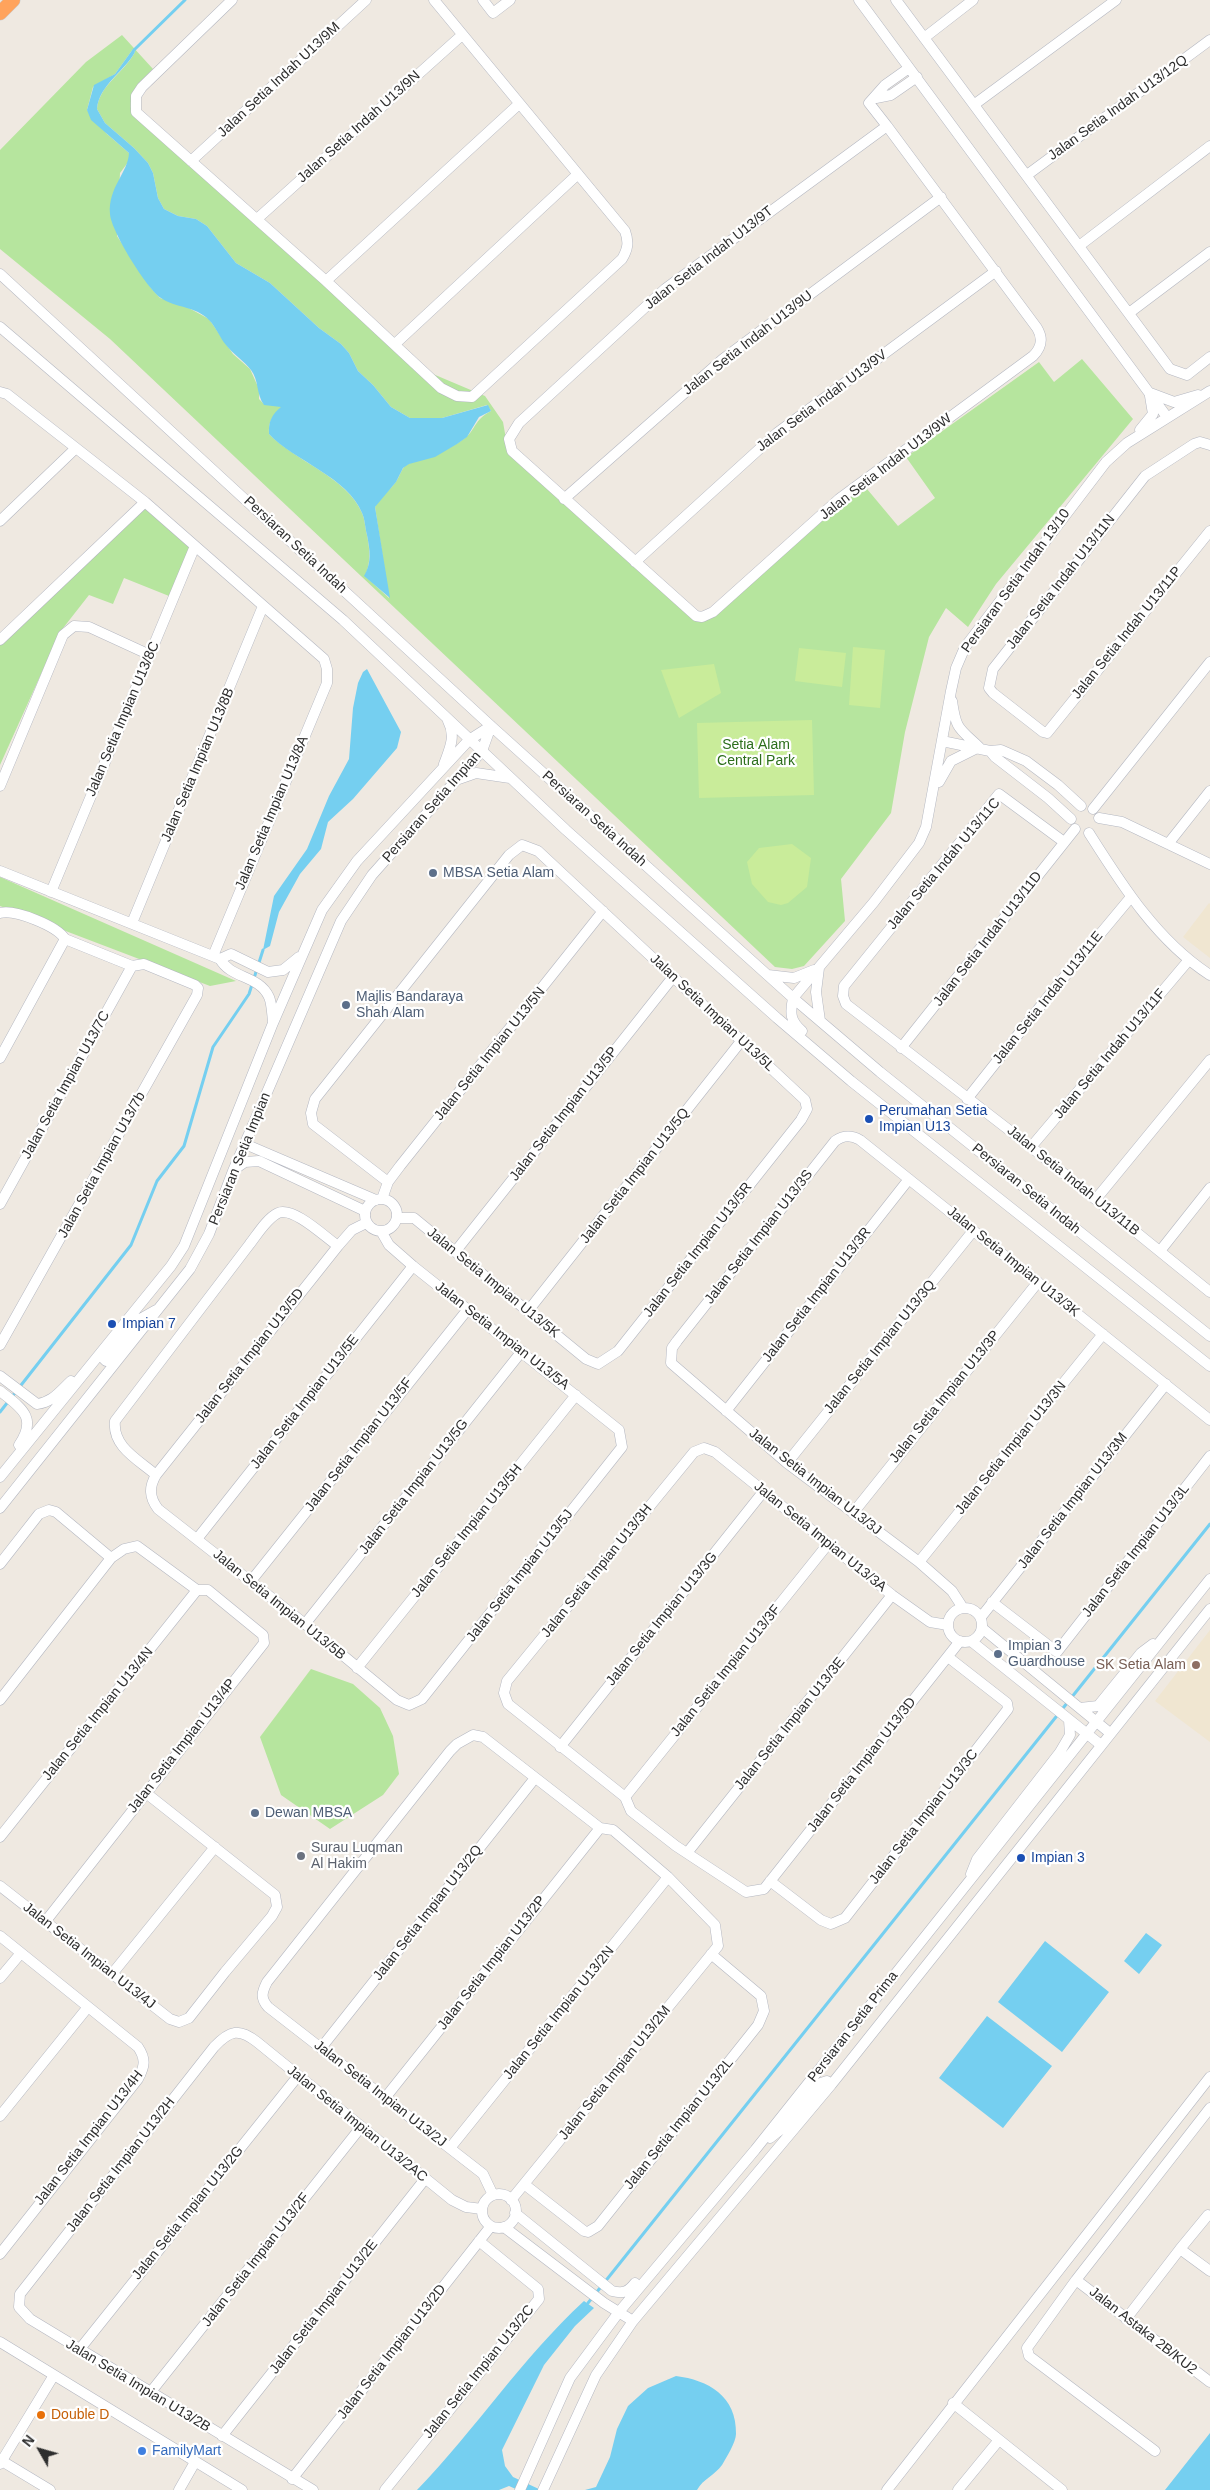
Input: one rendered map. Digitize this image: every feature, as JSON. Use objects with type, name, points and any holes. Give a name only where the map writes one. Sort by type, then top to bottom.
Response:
[{"type":"highway","points":[[0,13],[13,0]]},
{"type":"street","points":[[232,0],[142,87],[136,96],[136,112],[326,281],[441,388],[457,396],[472,397],[622,260],[627,250],[628,240],[625,230],[434,0]]},
{"type":"street","name":"Jalan Setia Indah U13/9M","points":[[191,161],[366,0]]},
{"type":"street","points":[[483,0],[493,13],[510,0]]},
{"type":"street","points":[[859,0],[1167,417]]},
{"type":"street","points":[[896,0],[1170,369],[1187,375],[1210,357]]},
{"type":"street","points":[[924,38],[973,0]]},
{"type":"street","points":[[975,104],[1116,0]]},
{"type":"street","name":"Jalan Setia Indah U13/9N","points":[[256,219],[462,35]]},
{"type":"street","name":"Jalan Setia Indah U13/12Q","points":[[1026,175],[1210,40]]},
{"type":"street","points":[[909,68],[885,85],[870,103],[996,271]]},
{"type":"street","points":[[876,98],[891,94],[917,77]]},
{"type":"street","points":[[326,281],[519,104]]},
{"type":"street","name":"Jalan Setia Indah U13/9T","points":[[564,499],[512,452],[509,439],[512,431],[665,289],[887,126]]},
{"type":"street","points":[[1079,246],[1210,146]]},
{"type":"street","points":[[394,344],[578,174]]},
{"type":"street","name":"Jalan Setia Indah U13/9U","points":[[564,499],[723,359],[941,198]]},
{"type":"street","points":[[1129,313],[1210,252]]},
{"type":"street","name":"Jalan Setia Indah U13/9W","points":[[635,562],[696,616],[702,617],[713,612],[839,499],[1033,356],[1040,347],[1042,336],[996,271]]},
{"type":"street","name":"Jalan Setia Indah U13/9V","points":[[635,562],[777,433],[996,271]]},
{"type":"street","name":"Persiaran Setia Indah","points":[[0,274],[19,289],[491,726],[793,998],[880,1072],[1210,1336]]},
{"type":"street","name":"Persiaran Setia Indah","points":[[0,327],[343,620],[511,779],[851,1082],[1210,1366]]},
{"type":"street","points":[[1150,393],[1174,402],[1210,390]]},
{"type":"street","name":"Persiaran Setia Indah 13/10","points":[[793,998],[919,843],[926,827],[934,791],[956,668],[965,647],[1106,462],[1128,442],[1210,390]]},
{"type":"street","points":[[1128,442],[1147,423],[1153,414],[1150,393]]},
{"type":"street","points":[[2,396],[76,448],[146,502],[263,606]]},
{"type":"street","name":"Jalan Setia Indah U13/11N","points":[[1043,732],[993,693],[990,688],[993,669],[1145,476],[1205,443]]},
{"type":"street","points":[[0,521],[76,448]]},
{"type":"street","points":[[564,499],[635,562]]},
{"type":"street","points":[[0,640],[146,502]]},
{"type":"street","name":"Jalan Setia Indah U13/11P","points":[[1043,732],[1047,733],[1210,531]]},
{"type":"street","name":"Jalan Setia Impian U13/8C","points":[[51,892],[195,546]]},
{"type":"street","name":"Jalan Setia Impian U13/8A","points":[[216,958],[326,683],[327,669],[324,660],[263,606]]},
{"type":"street","name":"Jalan Setia Impian U13/8B","points":[[132,923],[263,606]]},
{"type":"street","points":[[0,786],[63,636],[74,626],[89,627],[150,656]]},
{"type":"street","points":[[951,690],[955,723],[961,732],[984,749],[1082,833],[1089,832],[1097,825],[1096,813],[1210,662]]},
{"type":"street","points":[[442,770],[452,743],[452,730],[446,718]]},
{"type":"street","name":"Persiaran Setia Impian","points":[[0,1477],[171,1266],[195,1222],[273,1022],[322,910],[357,861],[469,740],[491,726]]},
{"type":"street","name":"Persiaran Setia Impian","points":[[0,1508],[161,1307],[195,1260],[209,1234],[233,1170],[341,921],[372,875],[482,751],[491,726]]},
{"type":"street","points":[[942,741],[984,749],[1001,750],[1026,761],[1058,785],[1081,806],[1122,822],[1210,864]]},
{"type":"street","points":[[934,791],[952,761],[984,749]]},
{"type":"street","points":[[455,780],[476,773],[511,779]]},
{"type":"street","points":[[1168,844],[1210,791]]},
{"type":"street","name":"Jalan Setia Indah U13/11C","points":[[843,996],[844,986],[1000,794],[1064,842]]},
{"type":"street","points":[[1073,824],[1074,811],[1081,806]]},
{"type":"street","name":"Jalan Setia Indah U13/11D","points":[[901,1048],[1064,842],[1073,824]]},
{"type":"street","points":[[1089,832],[1131,897],[1188,961],[1210,975]]},
{"type":"street","name":"Jalan Setia Impian U13/5L","points":[[388,1182],[313,1124],[311,1113],[315,1099],[509,855],[522,845],[538,851],[804,1100],[807,1109],[801,1120]]},
{"type":"street","points":[[0,871],[216,958],[225,968],[262,985],[270,999],[273,1022]]},
{"type":"street","name":"Jalan Setia Indah U13/11E","points":[[967,1099],[1051,993],[1131,897]]},
{"type":"street","points":[[0,913],[9,911],[53,928],[61,933],[65,939],[132,966]]},
{"type":"street","name":"Jalan Setia Impian U13/5N","points":[[379,1199],[388,1182],[603,912]]},
{"type":"street","points":[[0,1058],[65,939]]},
{"type":"street","points":[[216,958],[231,954],[268,972],[283,970],[301,956]]},
{"type":"street","name":"Jalan Setia Indah U13/11F","points":[[1031,1147],[1188,961]]},
{"type":"street","name":"Jalan Setia Impian U13/7b","points":[[0,1345],[197,995],[198,988],[195,984],[144,964],[132,966]]},
{"type":"street","name":"Jalan Setia Impian U13/7C","points":[[0,1204],[132,966]]},
{"type":"street","points":[[768,975],[794,978],[819,967]]},
{"type":"street","points":[[819,967],[816,992],[820,1021]]},
{"type":"street","name":"Jalan Setia Impian U13/5P","points":[[455,1252],[673,977]]},
{"type":"street","name":"Jalan Setia Indah U13/11B","points":[[843,996],[846,1004],[1031,1147],[1210,1292]]},
{"type":"street","points":[[793,998],[790,1014],[795,1025],[843,1066],[851,1082]]},
{"type":"street","name":"Jalan Setia Impian U13/5Q","points":[[528,1311],[742,1040]]},
{"type":"street","points":[[1096,1200],[1210,1060]]},
{"type":"street","name":"Jalan Setia Impian U13/5R","points":[[586,1359],[598,1364],[618,1351],[801,1120]]},
{"type":"street","points":[[254,1123],[252,1141],[266,1153]]},
{"type":"street","name":"Jalan Setia Impian U13/3S","points":[[670,1356],[677,1340],[835,1141],[842,1136],[850,1136],[860,1140]]},
{"type":"street","name":"Jalan Setia Impian U13/3K","points":[[860,1140],[1166,1384]]},
{"type":"street","points":[[195,1222],[229,1152],[235,1146],[244,1144],[302,1170],[392,1203],[397,1213],[397,1218],[391,1228],[381,1231],[372,1229],[366,1222],[365,1211],[371,1202],[379,1199]]},
{"type":"street","points":[[233,1170],[240,1164],[252,1160],[259,1161],[365,1211]]},
{"type":"street","points":[[298,1180],[302,1170]]},
{"type":"street","name":"Jalan Setia Impian U13/3R","points":[[726,1411],[909,1179]]},
{"type":"street","points":[[1160,1252],[1210,1188]]},
{"type":"street","points":[[156,1475],[123,1447],[114,1431],[115,1421],[260,1232],[277,1213],[293,1212],[338,1246]]},
{"type":"street","name":"Jalan Setia Impian U13/5K","points":[[397,1218],[414,1218],[586,1359]]},
{"type":"street","name":"Jalan Setia Impian U13/5D","points":[[152,1501],[151,1482],[156,1475],[338,1246],[352,1230],[366,1222]]},
{"type":"street","name":"Jalan Setia Impian U13/5A","points":[[381,1231],[389,1245],[413,1266],[619,1430],[622,1441]]},
{"type":"street","name":"Jalan Setia Impian U13/3Q","points":[[787,1463],[973,1231]]},
{"type":"street","name":"Jalan Setia Impian U13/5E","points":[[197,1539],[413,1266]]},
{"type":"street","name":"Jalan Setia Impian U13/3P","points":[[853,1513],[1038,1282]]},
{"type":"street","points":[[103,1351],[102,1358],[106,1361],[140,1319],[161,1307]]},
{"type":"street","name":"Jalan Setia Impian U13/5F","points":[[251,1581],[468,1309]]},
{"type":"street","name":"Jalan Setia Impian U13/3N","points":[[920,1562],[1103,1334]]},
{"type":"street","name":"Jalan Setia Impian U13/5G","points":[[306,1624],[522,1351]]},
{"type":"street","name":"Jalan Setia Impian U13/3J","points":[[670,1356],[676,1368],[787,1463],[920,1562],[952,1591],[963,1608]]},
{"type":"street","points":[[3,1378],[37,1404],[45,1403],[93,1363]]},
{"type":"street","points":[[1166,1384],[1210,1420]]},
{"type":"street","name":"Jalan Setia Impian U13/3M","points":[[981,1617],[1166,1384]]},
{"type":"street","points":[[0,1391],[24,1410],[28,1420],[26,1435],[0,1477]]},
{"type":"street","name":"Jalan Setia Impian U13/5H","points":[[358,1668],[576,1395]]},
{"type":"street","name":"Jalan Setia Impian U13/5J","points":[[409,1705],[422,1699],[542,1546],[621,1452],[622,1441]]},
{"type":"street","name":"Jalan Setia Impian U13/3A","points":[[694,1452],[704,1448],[715,1452],[892,1596],[930,1622],[948,1625]]},
{"type":"street","name":"Jalan Setia Impian U13/3H","points":[[560,1746],[508,1704],[504,1693],[507,1681],[694,1452]]},
{"type":"street","name":"Jalan Setia Impian U13/3L","points":[[992,1602],[1057,1652],[1210,1456]]},
{"type":"street","name":"Jalan Setia Impian U13/3G","points":[[560,1746],[763,1492]]},
{"type":"street","name":"Jalan Setia Impian U13/5B","points":[[152,1501],[197,1539],[306,1624],[397,1700],[409,1705]]},
{"type":"street","points":[[0,1564],[39,1514],[49,1510],[56,1512],[111,1558]]},
{"type":"street","name":"Jalan Setia Impian U13/3F","points":[[625,1797],[828,1544]]},
{"type":"street","points":[[0,1700],[111,1558],[124,1549],[137,1546],[197,1590]]},
{"type":"street","name":"Persiaran Setia Prima","points":[[520,2490],[575,2369],[702,2211],[755,2150],[1210,1579]]},
{"type":"street","name":"Jalan Setia Impian U13/4P","points":[[45,1922],[265,1639],[263,1635],[208,1590],[197,1590]]},
{"type":"street","name":"Jalan Setia Impian U13/4N","points":[[0,1837],[197,1590]]},
{"type":"street","name":"Jalan Setia Impian U13/3E","points":[[687,1854],[892,1596]]},
{"type":"street","points":[[971,1642],[978,1636],[982,1628],[981,1617],[973,1609],[963,1608],[955,1611],[950,1617],[948,1625],[951,1635],[960,1641],[971,1642],[1101,1745]]},
{"type":"street","name":"Persiaran Setia Prima","points":[[544,2488],[596,2375],[633,2321],[831,2085],[1210,1609]]},
{"type":"street","points":[[982,1628],[1110,1733]]},
{"type":"street","points":[[1080,1708],[1098,1706],[1141,1653],[1163,1637]]},
{"type":"street","name":"Jalan Setia Impian U13/3D","points":[[767,1885],[960,1641]]},
{"type":"street","name":"Jalan Setia Impian U13/3C","points":[[767,1885],[831,1924],[845,1918],[1008,1709],[1007,1703],[948,1657]]},
{"type":"street","points":[[967,1884],[977,1859],[1060,1752],[1070,1734],[1070,1720]]},
{"type":"street","name":"Jalan Setia Impian U13/2J","points":[[493,2195],[483,2174],[268,2007],[262,1998],[262,1991],[267,1982],[450,1751],[464,1739],[473,1734],[483,1737],[535,1778]]},
{"type":"street","points":[[560,1746],[625,1797],[631,1811],[687,1854],[746,1892],[767,1885]]},
{"type":"street","points":[[535,1778],[600,1828],[613,1830],[668,1877],[715,1925],[715,1950]]},
{"type":"street","name":"Jalan Setia Impian U13/2Q","points":[[321,2048],[535,1778]]},
{"type":"street","points":[[112,1974],[215,1847],[146,1793]]},
{"type":"street","name":"Jalan Setia Impian U13/2P","points":[[385,2098],[600,1828]]},
{"type":"street","name":"Jalan Setia Impian U13/4J","points":[[0,1886],[170,2020],[179,2022],[189,2018],[224,1972],[272,1916],[277,1907],[275,1895],[215,1847]]},
{"type":"street","name":"Jalan Setia Impian U13/2N","points":[[450,2148],[668,1877]]},
{"type":"street","points":[[0,1936],[88,2006],[0,2116]]},
{"type":"street","name":"Jalan Setia Impian U13/2M","points":[[512,2200],[715,1950]]},
{"type":"street","name":"Jalan Setia Impian U13/2L","points":[[524,2184],[584,2231],[588,2232],[598,2226],[758,2025],[764,2011],[761,1996],[715,1950]]},
{"type":"street","points":[[0,1978],[21,1952]]},
{"type":"street","name":"Jalan Setia Impian U13/4H","points":[[0,2254],[138,2079],[144,2068],[144,2056],[138,2047],[88,2006]]},
{"type":"street","name":"Jalan Setia Impian U13/2AC","points":[[236,2032],[245,2033],[452,2200],[466,2207],[482,2209]]},
{"type":"street","name":"Jalan Setia Impian U13/2H","points":[[19,2308],[20,2294],[214,2047],[236,2032]]},
{"type":"street","name":"Jalan Setia Impian U13/2G","points":[[79,2350],[298,2076]]},
{"type":"street","points":[[886,2490],[1210,2077]]},
{"type":"street","points":[[755,2150],[784,2127],[821,2083],[827,2081],[831,2085]]},
{"type":"street","points":[[1155,2452],[1027,2353],[1028,2345],[1076,2280],[1210,2108]]},
{"type":"street","name":"Jalan Setia Impian U13/2F","points":[[150,2393],[361,2127]]},
{"type":"street","name":"Jalan Setia Impian U13/2E","points":[[222,2436],[425,2179]]},
{"type":"street","points":[[504,2227],[512,2222],[515,2213],[512,2200],[503,2194],[493,2195],[485,2201],[482,2209],[484,2219],[491,2226],[504,2227],[603,2302],[633,2321]]},
{"type":"street","points":[[515,2213],[612,2291],[622,2294],[630,2290],[681,2226],[702,2211]]},
{"type":"street","points":[[1126,2319],[1208,2214]]},
{"type":"street","name":"Jalan Setia Impian U13/2D","points":[[292,2478],[491,2226]]},
{"type":"street","name":"Jalan Setia Impian U13/2C","points":[[385,2490],[539,2299],[538,2289],[479,2241]]},
{"type":"street","points":[[541,2254],[551,2242]]},
{"type":"street","points":[[1180,2249],[1210,2271]]},
{"type":"street","name":"Jalan Astaka 2B/KU2","points":[[1076,2280],[1210,2382]]},
{"type":"street","points":[[575,2369],[578,2353],[605,2318],[603,2302]]},
{"type":"street","name":"Jalan Setia Impian U13/2B","points":[[19,2308],[30,2319],[79,2350],[313,2490]]},
{"type":"street","points":[[0,2342],[242,2490]]},
{"type":"street","points":[[50,2490],[1,2463],[54,2375]]},
{"type":"street","points":[[954,2403],[1062,2490]]},
{"type":"street","points":[[958,2490],[999,2440]]},
{"type":"street","points":[[179,2490],[195,2462]]},
{"type":"shaded area","points":[[1210,904],[1210,958],[1183,937]]},
{"type":"shaded area","name":"SK Setia Alam","points":[[1210,1630],[1210,1742],[1155,1701]]},
{"type":"green space","name":"Setia Alam Central Park","points":[[122,35],[153,69],[135,89],[131,100],[132,114],[414,366],[485,396],[503,422],[507,445],[705,619],[862,483],[898,526],[935,498],[906,457],[1039,362],[1054,382],[1082,359],[1133,419],[996,584],[968,627],[946,608],[929,637],[905,732],[891,813],[841,879],[845,921],[804,966],[792,969],[775,967],[110,339],[0,249],[0,150],[86,62]],"holes":[[[133,49],[135,52],[102,93],[97,109],[105,123],[148,163],[153,173],[158,198],[164,209],[178,216],[196,219],[207,226],[236,263],[270,283],[319,328],[341,344],[349,353],[358,371],[373,385],[391,407],[410,418],[442,418],[487,405],[491,411],[481,418],[469,434],[458,443],[406,465],[395,483],[377,503],[375,507],[389,598],[365,576],[369,561],[369,546],[363,515],[355,501],[333,480],[280,444],[269,434],[269,425],[276,412],[283,406],[264,404],[259,399],[259,389],[250,369],[233,354],[209,319],[185,306],[160,298],[151,288],[117,236],[120,173],[129,161],[129,153],[107,134],[87,110],[93,87],[115,74]]]},
{"type":"green space","points":[[145,502],[195,546],[174,598],[124,578],[113,604],[89,595],[60,632],[0,765],[0,639]]},
{"type":"green space","points":[[853,647],[885,650],[880,708],[849,705]]},
{"type":"green space","points":[[799,648],[846,653],[842,687],[795,681]]},
{"type":"green space","points":[[714,664],[721,693],[679,718],[661,670]]},
{"type":"green space","points":[[812,720],[814,795],[699,798],[697,723]]},
{"type":"green space","points":[[792,844],[811,858],[807,887],[788,903],[781,905],[768,902],[752,884],[747,862],[759,848]]},
{"type":"green space","points":[[0,877],[236,981],[210,986],[0,906]]},
{"type":"green space","points":[[311,1669],[353,1684],[380,1708],[393,1736],[399,1774],[383,1795],[330,1829],[281,1795],[260,1737]]},
{"type":"water","points":[[133,49],[135,52],[102,93],[97,109],[105,123],[148,163],[153,173],[158,198],[164,209],[178,216],[196,219],[207,226],[236,263],[270,283],[319,328],[341,344],[349,353],[358,371],[373,385],[391,407],[410,418],[442,418],[488,405],[491,411],[479,417],[467,437],[457,444],[435,457],[409,464],[403,468],[396,482],[375,507],[390,598],[364,576],[370,556],[369,546],[363,515],[355,500],[333,479],[292,453],[269,434],[271,419],[281,407],[264,405],[261,401],[254,374],[226,345],[214,326],[204,315],[173,304],[155,293],[139,272],[116,233],[110,214],[110,204],[128,160],[129,153],[91,120],[87,110],[94,85],[115,74]]},
{"type":"water","points":[[367,669],[401,732],[397,748],[353,799],[328,822],[321,849],[300,874],[279,912],[270,946],[263,950],[274,896],[307,849],[329,796],[349,759],[353,708],[358,683],[363,672]]},
{"type":"water","points":[[1146,1933],[1162,1945],[1139,1974],[1124,1961]]},
{"type":"water","points":[[1045,1941],[1109,1992],[1062,2052],[998,2002]]},
{"type":"water","points":[[987,2016],[1052,2066],[1003,2128],[939,2078]]},
{"type":"water","points":[[584,2301],[594,2308],[575,2326],[544,2365],[502,2450],[505,2466],[513,2477],[541,2490],[518,2490],[509,2486],[499,2490],[417,2490],[439,2467],[540,2346]]},
{"type":"water","points":[[676,2376],[699,2381],[709,2386],[726,2400],[732,2409],[736,2437],[722,2465],[697,2490],[585,2490],[596,2487],[610,2457],[617,2429],[628,2406],[648,2388]]},
{"type":"water","points":[[1210,2433],[1210,2490],[1165,2490]]},
{"type":"waterway","points":[[134,50],[185,0]]},
{"type":"waterway","points":[[0,1412],[131,1245],[157,1181],[184,1146],[213,1047],[249,994],[263,950]]},
{"type":"waterway","points":[[588,2303],[1210,1524]]},
{"type":"place","name":"MBSA Setia Alam","points":[[433,873]]},
{"type":"place","name":"Majlis Bandaraya Shah Alam","points":[[346,1005]]},
{"type":"place","name":"Perumahan Setia Impian U13","points":[[869,1119]]},
{"type":"place","name":"Impian 7","points":[[112,1324]]},
{"type":"place","name":"Impian 3 Guardhouse","points":[[998,1654]]},
{"type":"place","name":"SK Setia Alam","points":[[1196,1665]]},
{"type":"place","name":"Dewan MBSA","points":[[255,1813]]},
{"type":"place","name":"Surau Luqman Al Hakim","points":[[301,1856]]},
{"type":"place","name":"Impian 3","points":[[1021,1858]]},
{"type":"place","name":"Double D","points":[[41,2415]]},
{"type":"place","name":"FamilyMart","points":[[142,2451]]}]
